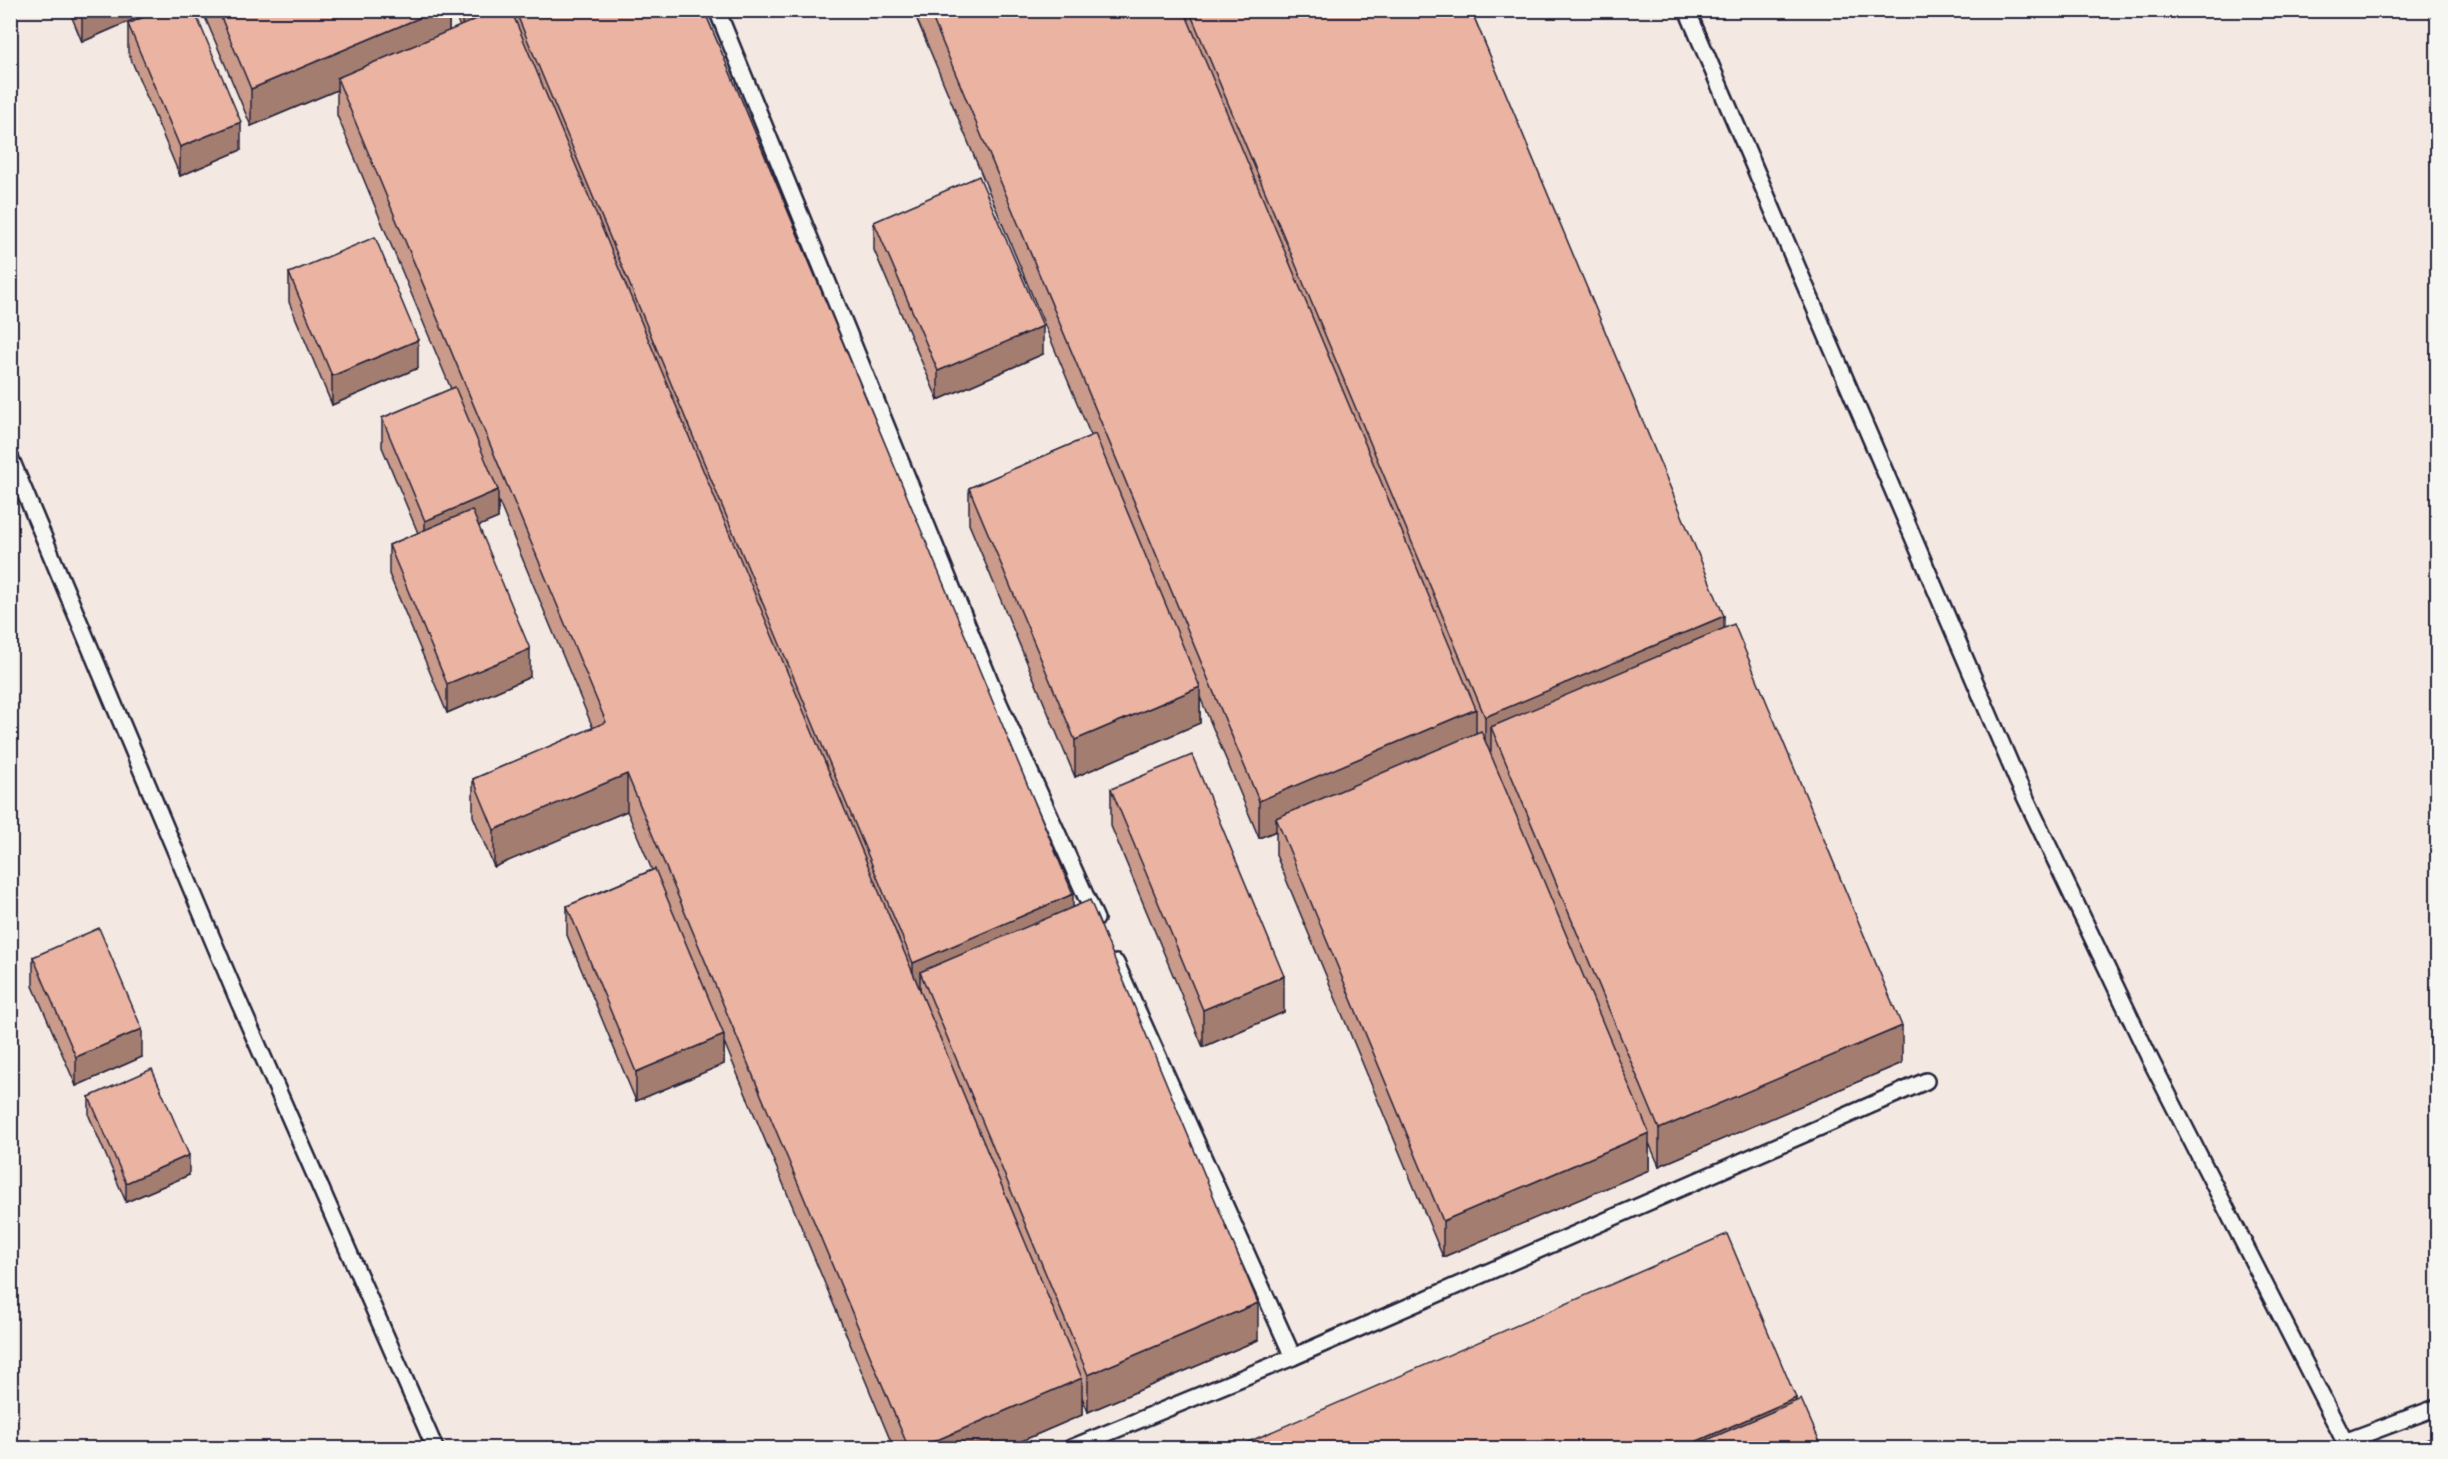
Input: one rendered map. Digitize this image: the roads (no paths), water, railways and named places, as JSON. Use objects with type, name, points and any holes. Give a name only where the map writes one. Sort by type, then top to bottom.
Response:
[{"type":"lane","points":[[717,10],[999,704],[1100,929]]},
{"type":"lane","points":[[1687,10],[2018,783],[2151,1061],[2346,1445],[2438,1407]]},
{"type":"lane","points":[[10,457],[238,1000],[435,1449]]},
{"type":"lane","points":[[1110,950],[1293,1357]]},
{"type":"lane","points":[[1071,1449],[1293,1357],[1926,1081]]}]
